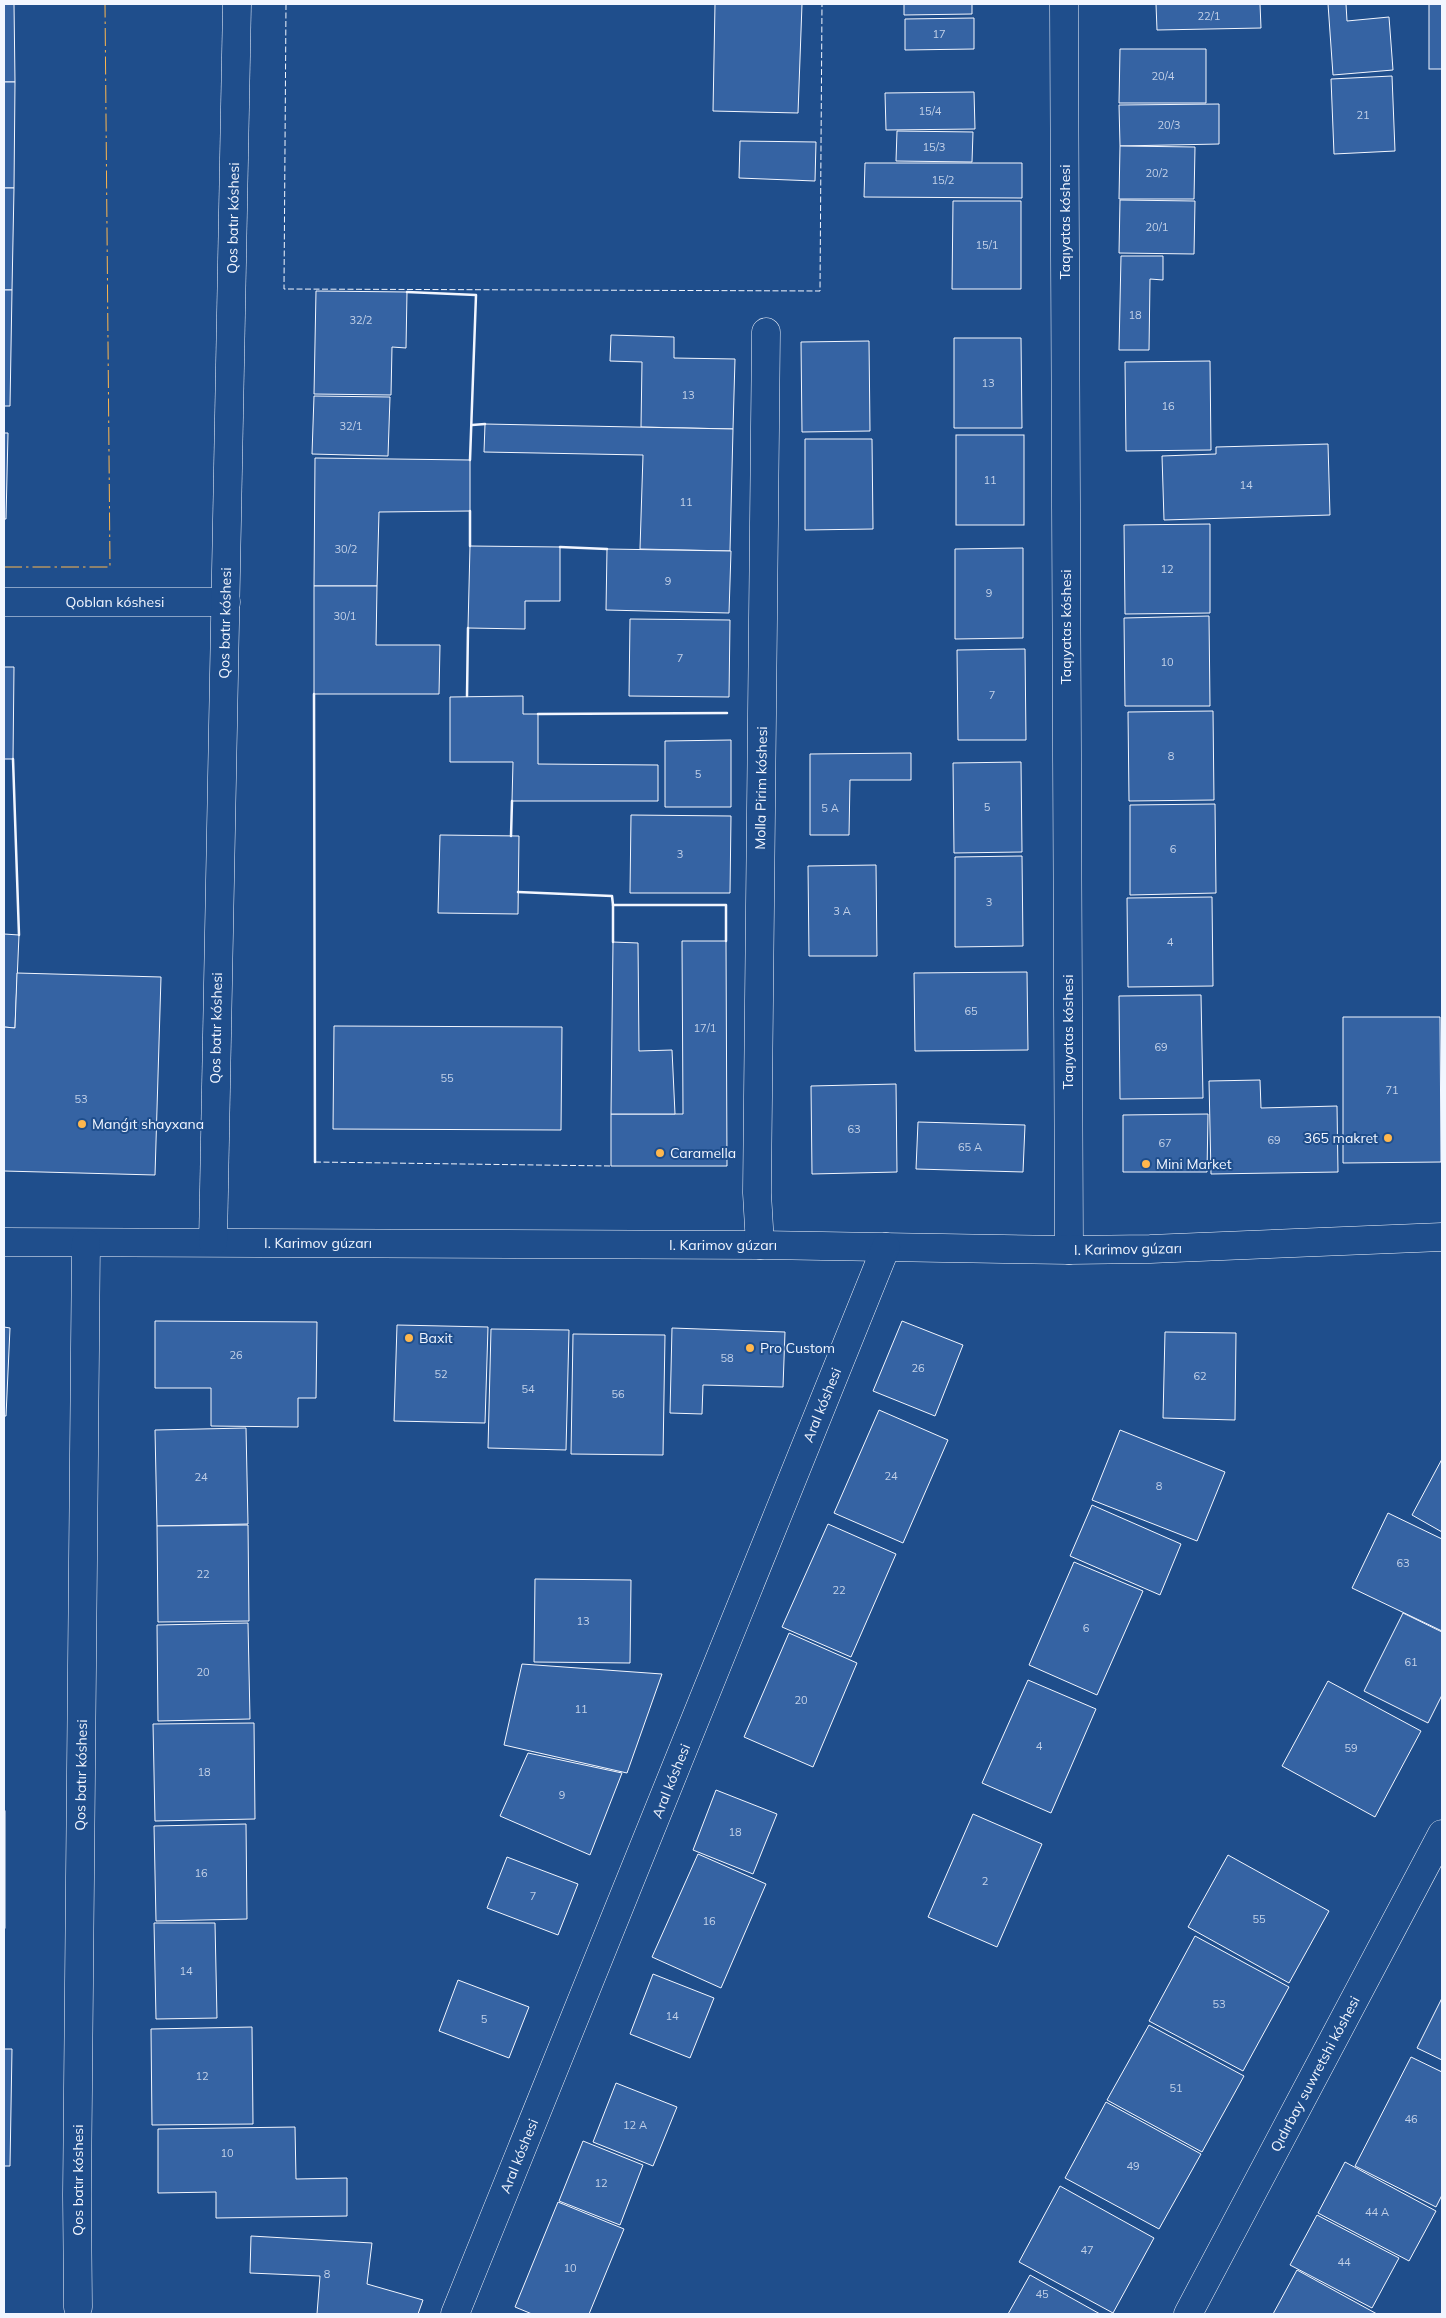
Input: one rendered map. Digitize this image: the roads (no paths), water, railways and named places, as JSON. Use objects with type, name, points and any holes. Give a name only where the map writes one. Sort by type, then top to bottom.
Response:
[{"type":"street","name":"Qos batır kóshesi","points":[[213,1242],[237,4]]},
{"type":"street","name":"Taqıyatas kóshesi","points":[[1064,4],[1069,1250]]},
{"type":"street","name":"Molla Pirim kóshesi","points":[[760,1245],[757,1193],[766,332]]},
{"type":"street","name":"Qoblan kóshesi","points":[[4,602],[226,602]]},
{"type":"street","name":"I. Karimov gúzarı","points":[[4,1242],[760,1245],[1069,1250],[1150,1249],[1442,1237]]},
{"type":"street","name":"Qos batır kóshesi","points":[[78,2307],[77,2186],[86,1242]]},
{"type":"street","name":"Aral kóshesi","points":[[455,2314],[886,1247]]},
{"type":"street","name":"Qıdırbay suwretshi kóshesi","points":[[1188,2314],[1442,1834]]},
{"type":"place","name":"Manǵıt shayxana","points":[[82,1124]]},
{"type":"place","name":"365 makret","points":[[1388,1138]]},
{"type":"place","name":"Caramella","points":[[660,1153]]},
{"type":"place","name":"Mini Market","points":[[1146,1164]]},
{"type":"place","name":"Baxit","points":[[409,1338]]},
{"type":"place","name":"Pro Custom","points":[[750,1348]]}]
